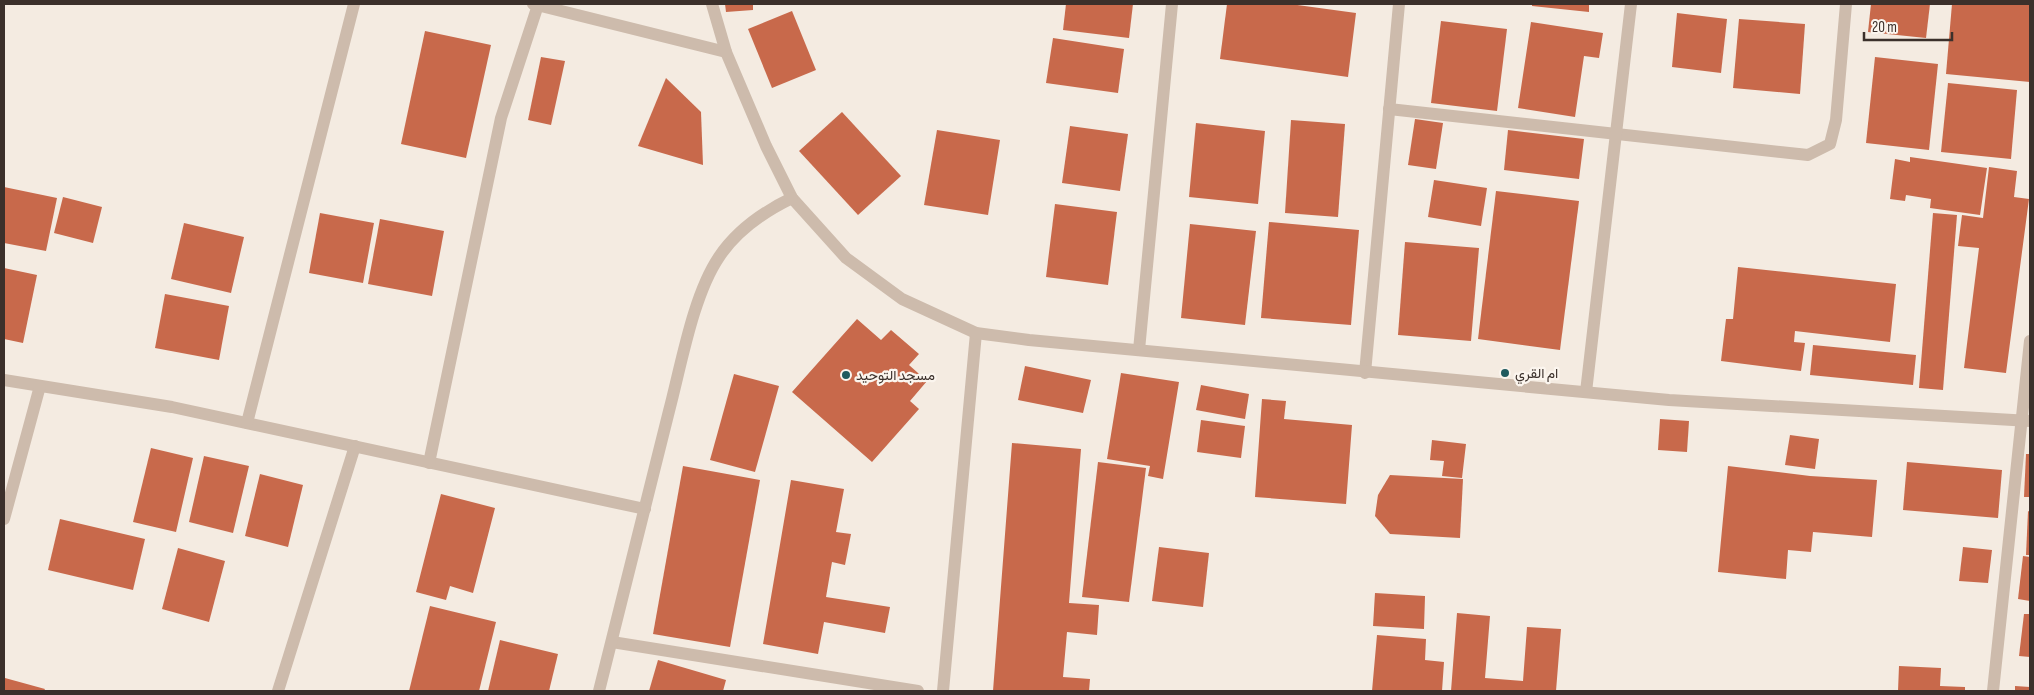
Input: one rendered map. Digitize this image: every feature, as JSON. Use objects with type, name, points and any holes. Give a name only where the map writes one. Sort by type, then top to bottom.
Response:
[{"type":"street","points":[[247,423],[354,4]]},
{"type":"street","points":[[429,463],[501,118],[536,4],[726,52]]},
{"type":"street","points":[[712,4],[726,52],[766,146],[792,198],[846,258],[902,298],[976,333],[1029,340],[1365,373],[1669,400],[2026,421]]},
{"type":"street","points":[[1139,350],[1172,4]]},
{"type":"street","points":[[1365,373],[1399,4]]},
{"type":"street","points":[[1586,392],[1631,4]]},
{"type":"street","points":[[1389,109],[1808,155],[1830,144],[1836,120],[1846,4]]},
{"type":"street","points":[[599,691],[685,347],[706,279],[719,256],[752,221],[792,198]]},
{"type":"street","points":[[943,691],[976,333]]},
{"type":"street","points":[[1994,691],[2026,421],[2030,341]]},
{"type":"street","points":[[4,380],[172,407],[645,509]]},
{"type":"street","points":[[4,519],[40,386]]},
{"type":"street","points":[[278,691],[355,446]]},
{"type":"street","points":[[612,642],[918,691]]},
{"type":"building","points":[[725,4],[753,4],[753,10],[726,12]]},
{"type":"building","points":[[1066,4],[1133,4],[1129,38],[1063,30]]},
{"type":"building","points":[[1227,4],[1290,4],[1356,13],[1348,77],[1220,59]]},
{"type":"building","points":[[1532,4],[1589,4],[1589,12],[1532,6]]},
{"type":"building","points":[[1871,4],[1930,4],[1926,38],[1868,32]]},
{"type":"building","points":[[1952,4],[2030,4],[2030,82],[1946,74]]},
{"type":"building","points":[[792,11],[816,70],[772,88],[748,29]]},
{"type":"building","points":[[1677,13],[1727,19],[1721,73],[1672,67]]},
{"type":"building","points":[[1739,19],[1805,24],[1800,94],[1733,88]]},
{"type":"building","points":[[1441,21],[1507,29],[1497,111],[1431,103]]},
{"type":"building","points":[[1531,22],[1603,33],[1599,58],[1584,56],[1575,117],[1518,108]]},
{"type":"building","points":[[425,31],[491,45],[466,158],[401,144]]},
{"type":"building","points":[[1053,38],[1124,49],[1118,93],[1046,83]]},
{"type":"building","points":[[541,57],[565,61],[551,125],[528,120]]},
{"type":"building","points":[[1875,57],[1938,64],[1929,150],[1866,143]]},
{"type":"building","points":[[666,78],[701,112],[703,165],[638,146]]},
{"type":"building","points":[[1948,83],[2017,90],[2011,159],[1941,152]]},
{"type":"building","points":[[842,112],[901,176],[858,215],[799,151]]},
{"type":"building","points":[[1415,119],[1443,123],[1436,169],[1408,165]]},
{"type":"building","points":[[1291,120],[1345,124],[1338,217],[1285,213]]},
{"type":"building","points":[[1196,123],[1265,131],[1258,204],[1189,197]]},
{"type":"building","points":[[1070,126],[1128,134],[1120,191],[1062,183]]},
{"type":"building","points":[[937,130],[1000,140],[988,215],[924,205]]},
{"type":"building","points":[[1508,130],[1584,139],[1579,179],[1504,170]]},
{"type":"building","points":[[1910,157],[1987,168],[1980,215],[1930,208],[1931,199],[1906,195],[1905,201],[1890,199],[1895,159],[1910,162]]},
{"type":"building","points":[[1989,167],[2017,171],[2014,197],[2029,199],[2006,373],[1964,368],[1979,248],[1958,246],[1962,215],[1983,218]]},
{"type":"building","points":[[1434,180],[1487,188],[1481,226],[1428,217]]},
{"type":"building","points":[[4,187],[57,198],[46,251],[4,243]]},
{"type":"building","points":[[1496,191],[1579,201],[1560,350],[1478,339]]},
{"type":"building","points":[[63,197],[102,207],[93,243],[54,233]]},
{"type":"building","points":[[1055,204],[1117,212],[1108,285],[1046,277]]},
{"type":"building","points":[[320,213],[374,223],[363,283],[309,273]]},
{"type":"building","points":[[1933,213],[1957,215],[1943,390],[1919,388]]},
{"type":"building","points":[[380,219],[444,231],[432,296],[368,284]]},
{"type":"building","points":[[1269,222],[1359,230],[1351,325],[1261,318]]},
{"type":"building","points":[[184,223],[244,237],[231,293],[171,279]]},
{"type":"building","points":[[1190,224],[1256,231],[1245,325],[1181,318]]},
{"type":"building","points":[[1405,242],[1479,248],[1471,341],[1398,335]]},
{"type":"building","points":[[1738,267],[1896,284],[1890,342],[1795,331],[1794,342],[1805,343],[1801,371],[1721,361],[1726,319],[1733,319]]},
{"type":"building","points":[[4,268],[37,275],[23,343],[4,339]]},
{"type":"building","points":[[165,294],[229,306],[219,360],[155,348]]},
{"type":"building","points":[[857,319],[881,340],[891,330],[919,354],[909,365],[927,381],[910,401],[919,409],[872,462],[792,392]]},
{"type":"building","points":[[1813,345],[1916,355],[1913,385],[1810,375]]},
{"type":"building","points":[[1025,366],[1091,380],[1083,413],[1018,400]]},
{"type":"building","points":[[1121,373],[1179,382],[1163,479],[1148,476],[1150,466],[1107,459]]},
{"type":"building","points":[[734,374],[779,386],[755,472],[710,460]]},
{"type":"building","points":[[1201,385],[1249,394],[1245,419],[1196,410]]},
{"type":"building","points":[[1262,399],[1286,401],[1284,419],[1352,425],[1346,504],[1255,497]]},
{"type":"building","points":[[1660,419],[1689,421],[1687,452],[1658,450]]},
{"type":"building","points":[[1201,420],[1245,426],[1241,458],[1197,452]]},
{"type":"building","points":[[1790,435],[1819,439],[1815,469],[1785,465]]},
{"type":"building","points":[[1432,440],[1466,444],[1462,478],[1442,476],[1444,461],[1430,460]]},
{"type":"building","points":[[1012,443],[1081,449],[1069,603],[1099,605],[1097,635],[1067,632],[1063,677],[1090,679],[1089,691],[993,691]]},
{"type":"building","points":[[151,448],[193,458],[176,532],[133,522]]},
{"type":"building","points":[[2026,454],[2030,454],[2030,497],[2024,497]]},
{"type":"building","points":[[204,456],[249,466],[233,533],[189,522]]},
{"type":"building","points":[[1098,462],[1146,468],[1129,602],[1082,597]]},
{"type":"building","points":[[1907,462],[2002,470],[1998,518],[1903,510]]},
{"type":"building","points":[[683,466],[760,480],[730,647],[653,634]]},
{"type":"building","points":[[1728,466],[1810,476],[1877,480],[1872,537],[1813,532],[1811,552],[1788,550],[1786,579],[1718,572]]},
{"type":"building","points":[[260,474],[303,485],[288,547],[245,536]]},
{"type":"building","points":[[1390,475],[1463,479],[1460,538],[1390,534],[1375,516],[1378,495]]},
{"type":"building","points":[[791,480],[844,489],[836,532],[851,534],[845,565],[832,562],[826,597],[890,607],[885,633],[824,622],[818,654],[763,644]]},
{"type":"building","points":[[441,494],[495,508],[473,593],[450,586],[446,600],[416,592]]},
{"type":"building","points":[[2028,511],[2030,512],[2030,555],[2026,555]]},
{"type":"building","points":[[60,519],[145,539],[133,590],[48,570]]},
{"type":"building","points":[[1159,547],[1209,553],[1203,607],[1152,601]]},
{"type":"building","points":[[1963,547],[1992,550],[1988,583],[1959,581]]},
{"type":"building","points":[[178,548],[225,561],[209,622],[162,609]]},
{"type":"building","points":[[2023,556],[2030,557],[2030,601],[2018,599]]},
{"type":"building","points":[[1375,593],[1425,596],[1424,629],[1373,626]]},
{"type":"building","points":[[430,606],[496,622],[479,691],[409,691]]},
{"type":"building","points":[[1457,613],[1490,616],[1485,678],[1523,681],[1527,627],[1561,629],[1556,691],[1451,691]]},
{"type":"building","points":[[2024,614],[2030,614],[2030,657],[2019,656]]},
{"type":"building","points":[[1377,635],[1426,639],[1425,660],[1444,662],[1442,691],[1372,691]]},
{"type":"building","points":[[500,640],[558,654],[549,691],[488,691]]},
{"type":"building","points":[[658,660],[726,680],[723,691],[649,691]]},
{"type":"building","points":[[1899,666],[1941,668],[1940,686],[1965,687],[1965,691],[1898,691]]},
{"type":"building","points":[[5,678],[45,689],[44,691],[4,691]]},
{"type":"building","points":[[2015,686],[2030,687],[2030,691],[2015,691]]},
{"type":"place","name":"ام القري","points":[[1505,373]]},
{"type":"place","name":"مسجد التوحيد","points":[[846,375]]}]
